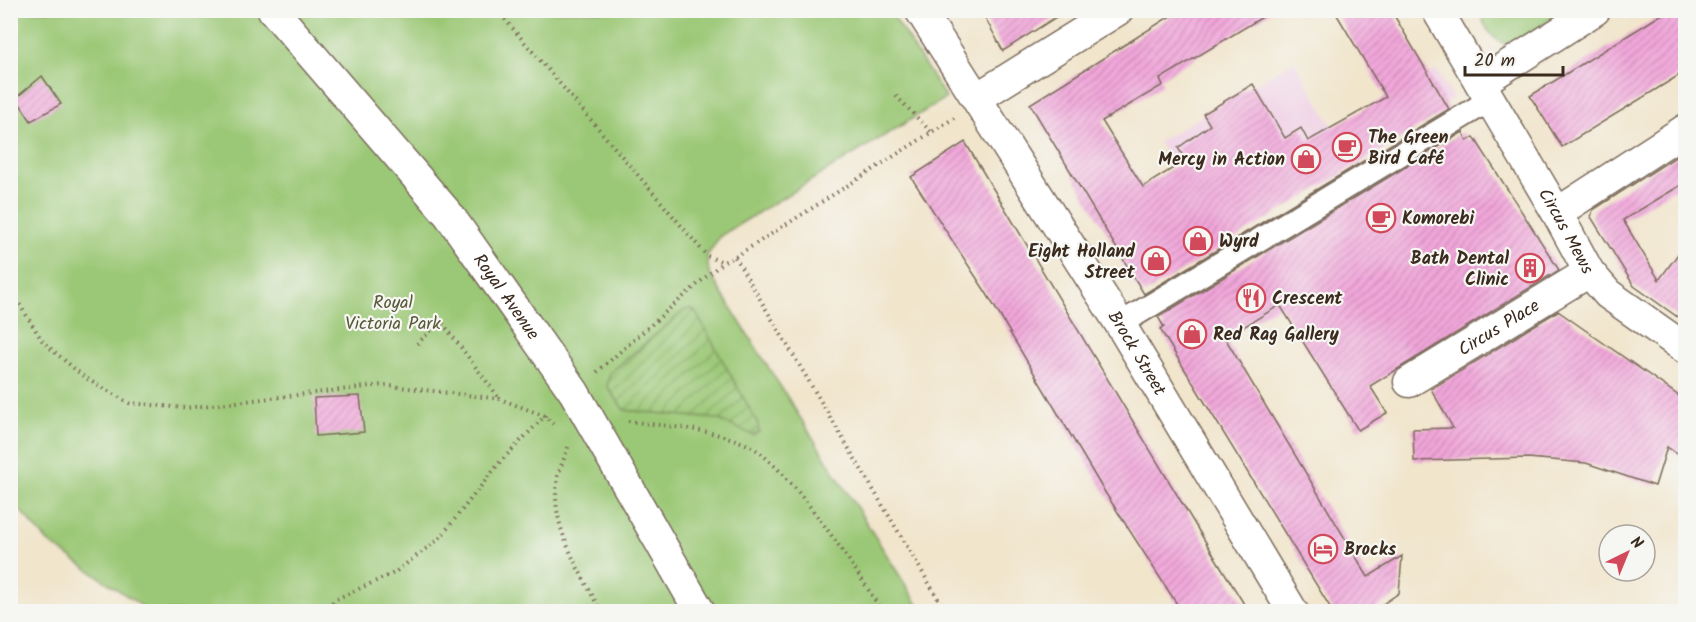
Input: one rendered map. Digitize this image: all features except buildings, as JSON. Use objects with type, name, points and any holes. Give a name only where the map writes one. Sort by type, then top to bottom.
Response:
[{"type":"street","name":"Royal Avenue","points":[[273,10],[449,215],[580,403],[700,612]]},
{"type":"street","name":"Brock Street","points":[[920,10],[1120,324],[1293,612]]},
{"type":"street","points":[[977,98],[1118,10]]},
{"type":"street","name":"Circus Mews","points":[[1437,10],[1557,213],[1589,272],[1608,294],[1686,349]]},
{"type":"street","points":[[1120,324],[1485,91],[1595,10]]},
{"type":"street","points":[[1557,213],[1686,129]]},
{"type":"street","name":"Circus Place","points":[[1409,382],[1589,272]]},
{"type":"path","points":[[497,10],[707,256],[723,262]]},
{"type":"path","points":[[896,96],[932,133]]},
{"type":"path","points":[[325,612],[334,600],[394,573],[439,538],[500,462],[545,416],[580,403],[723,262],[735,257],[932,133],[977,98]]},
{"type":"path","points":[[735,257],[946,612]]},
{"type":"path","points":[[10,276],[18,302],[43,342],[84,377],[129,403],[185,408],[383,385],[500,399],[545,416],[561,433]]},
{"type":"path","points":[[417,344],[441,321],[500,399]]},
{"type":"path","points":[[580,403],[711,431],[751,446],[784,475],[864,580],[882,612]]},
{"type":"path","points":[[569,442],[557,481],[556,511],[568,547],[601,612]]},
{"type":"shaded area","points":[[1294,61],[1333,127],[1436,70],[1453,98],[1139,293],[1120,262],[1200,209],[1158,142]]},
{"type":"green space","points":[[1481,10],[1564,11],[1512,44],[1506,44],[1495,38],[1487,29]]},
{"type":"green space","name":"Royal Victoria Park","points":[[10,11],[890,11],[946,98],[720,236],[707,256],[709,273],[922,611],[149,611],[48,542],[11,500]]},
{"type":"green space","points":[[685,310],[695,311],[758,424],[759,432],[753,435],[717,419],[624,410],[607,386],[610,373]]},
{"type":"place","name":"The Green Bird Café","points":[[1347,147]]},
{"type":"place","name":"Mercy in Action","points":[[1306,159]]},
{"type":"place","name":"Komorebi","points":[[1381,218]]},
{"type":"place","name":"Wyrd","points":[[1198,241]]},
{"type":"place","name":"Eight Holland Street","points":[[1156,261]]},
{"type":"place","name":"Bath Dental Clinic","points":[[1530,268]]},
{"type":"place","name":"Crescent","points":[[1251,298]]},
{"type":"place","name":"Red Rag Gallery","points":[[1192,334]]},
{"type":"place","name":"Brocks","points":[[1323,549]]}]
